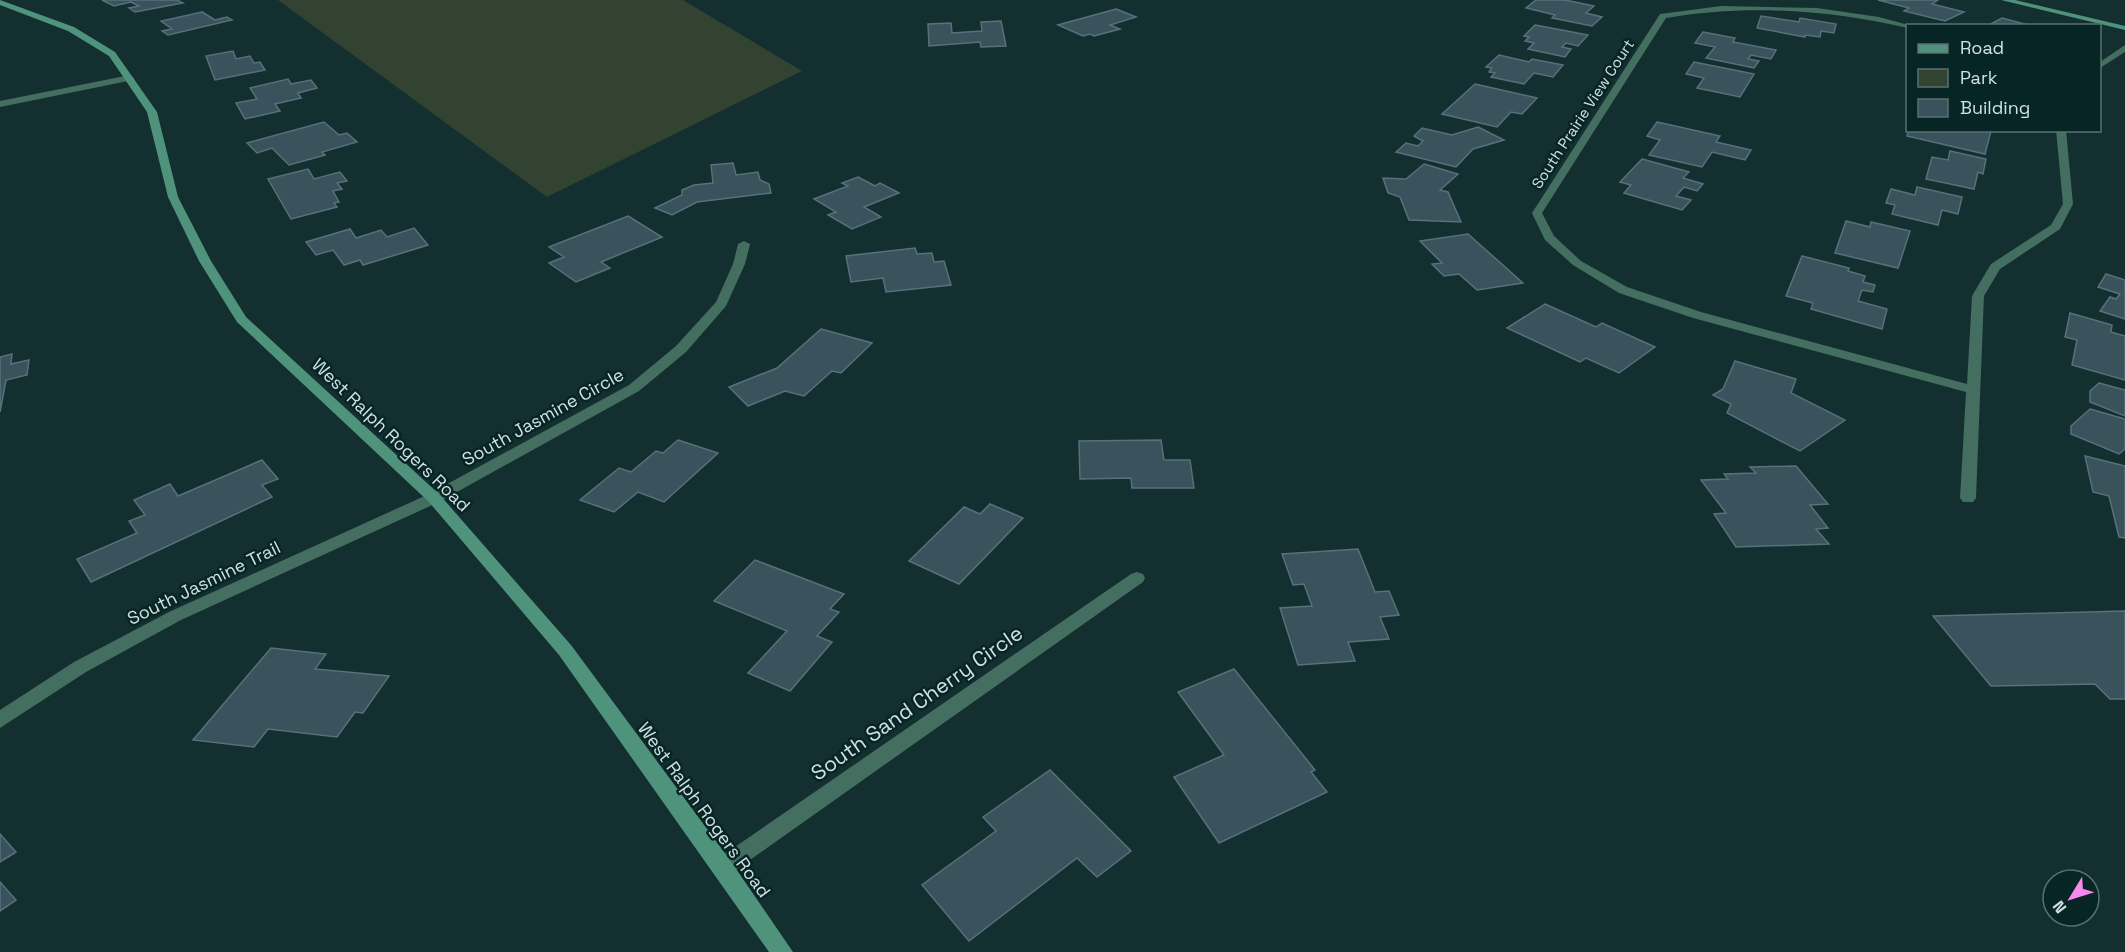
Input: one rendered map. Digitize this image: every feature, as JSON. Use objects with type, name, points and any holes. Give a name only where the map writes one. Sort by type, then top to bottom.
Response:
[{"type":"street","name":"South Prairie View Court","points":[[1906,25],[1854,12],[1816,6],[1745,0],[1694,4],[1663,16],[1537,213],[1549,238],[1577,263],[1634,293],[1697,315],[1974,390]]},
{"type":"street","points":[[2005,0],[2125,28]]},
{"type":"street","points":[[2031,0],[2125,22]]},
{"type":"street","name":"West Ralph Rogers Road","points":[[0,2],[71,29],[112,54],[152,112],[173,197],[205,261],[241,319],[434,498],[565,650],[782,952]]},
{"type":"street","points":[[2101,65],[2125,48]]},
{"type":"street","points":[[0,104],[130,78]]},
{"type":"street","points":[[1968,498],[1978,296],[1995,267],[2056,227],[2068,204],[2061,132]]},
{"type":"street","name":"South Jasmine Circle","points":[[434,498],[634,388],[681,349],[722,303],[739,264],[744,244]]},
{"type":"street","name":"South Jasmine Trail","points":[[0,720],[80,667],[175,616],[434,498]]},
{"type":"street","name":"South Sand Cherry Circle","points":[[723,867],[1137,578]]},
{"type":"green space","points":[[278,0],[683,0],[802,71],[547,197]]},
{"type":"building","points":[[102,0],[177,0],[183,3],[135,12],[129,8],[139,6],[131,2],[114,6]]},
{"type":"building","points":[[1536,0],[1565,0],[1594,6],[1586,13],[1602,17],[1592,26],[1552,18],[1555,15],[1526,8]]},
{"type":"building","points":[[1878,0],[1938,0],[1932,4],[1964,12],[1945,21],[1904,11],[1909,8]]},
{"type":"building","points":[[1116,9],[1136,17],[1110,25],[1120,29],[1094,36],[1090,34],[1083,36],[1058,25]]},
{"type":"building","points":[[202,12],[215,20],[227,17],[232,20],[168,35],[162,31],[172,29],[161,21]]},
{"type":"building","points":[[1761,16],[1799,22],[1800,18],[1836,24],[1834,33],[1821,31],[1820,37],[1805,35],[1805,37],[1757,28]]},
{"type":"building","points":[[2002,18],[2024,24],[1991,24]]},
{"type":"building","points":[[1001,21],[1006,46],[981,47],[980,42],[929,46],[928,24],[951,23],[952,33],[982,31],[981,22]]},
{"type":"building","points":[[1535,25],[1588,35],[1578,46],[1566,43],[1562,47],[1571,49],[1565,57],[1528,49],[1534,43],[1525,41],[1529,37],[1524,36]]},
{"type":"building","points":[[1703,32],[1735,38],[1733,42],[1776,50],[1771,59],[1751,55],[1748,59],[1759,61],[1754,68],[1706,58],[1715,47],[1695,43]]},
{"type":"building","points":[[233,51],[236,59],[250,56],[254,63],[260,62],[265,70],[215,80],[206,56]]},
{"type":"building","points":[[1499,55],[1529,62],[1532,59],[1563,65],[1553,77],[1534,73],[1524,84],[1491,77],[1495,73],[1489,72],[1492,68],[1486,67]]},
{"type":"building","points":[[1694,62],[1754,74],[1740,97],[1697,88],[1704,78],[1686,74]]},
{"type":"building","points":[[288,79],[291,84],[311,80],[317,88],[298,93],[301,98],[275,104],[280,111],[245,119],[236,103],[257,99],[250,88]]},
{"type":"building","points":[[1475,84],[1537,98],[1522,114],[1511,112],[1497,127],[1442,114]]},
{"type":"building","points":[[324,122],[339,135],[347,133],[357,142],[322,152],[325,155],[289,165],[272,148],[257,153],[247,143]]},
{"type":"building","points":[[1657,122],[1720,136],[1716,142],[1751,150],[1745,160],[1712,152],[1702,167],[1649,155],[1660,140],[1647,136]]},
{"type":"building","points":[[1478,127],[1504,140],[1473,149],[1456,167],[1396,152],[1406,143],[1418,146],[1423,141],[1414,136],[1422,128],[1452,135]]},
{"type":"building","points":[[1908,132],[1991,132],[1985,154],[1907,136]]},
{"type":"building","points":[[1950,151],[1986,159],[1983,174],[1978,172],[1974,189],[1926,179],[1932,157],[1948,160]]},
{"type":"building","points":[[1642,159],[1689,172],[1683,178],[1703,184],[1697,191],[1684,187],[1676,196],[1691,200],[1682,210],[1624,193],[1631,185],[1620,182]]},
{"type":"building","points":[[733,163],[736,175],[758,172],[760,180],[769,184],[771,193],[697,202],[672,215],[655,208],[682,195],[682,190],[694,185],[713,183],[711,165]]},
{"type":"building","points":[[1424,164],[1458,174],[1440,190],[1448,192],[1461,222],[1409,220],[1400,197],[1388,193],[1383,178],[1406,179]]},
{"type":"building","points":[[308,169],[314,179],[340,172],[347,181],[337,183],[342,189],[333,191],[339,202],[334,203],[337,207],[291,219],[268,179]]},
{"type":"building","points":[[858,177],[875,186],[880,183],[899,193],[864,207],[881,217],[852,229],[828,215],[836,212],[814,199],[848,186],[842,183]]},
{"type":"building","points":[[1917,187],[1962,197],[1958,214],[1942,210],[1938,225],[1892,214],[1895,205],[1886,203],[1891,189],[1915,195]]},
{"type":"building","points":[[628,216],[662,237],[601,262],[610,268],[576,282],[549,263],[564,257],[549,247]]},
{"type":"building","points":[[1846,221],[1870,227],[1871,222],[1910,231],[1898,268],[1835,253]]},
{"type":"building","points":[[414,228],[428,245],[363,265],[360,260],[344,265],[333,250],[316,255],[306,242],[350,229],[356,238],[381,230],[387,237]]},
{"type":"building","points":[[1468,234],[1523,283],[1477,290],[1459,274],[1444,276],[1432,264],[1442,263],[1420,241]]},
{"type":"building","points":[[915,248],[917,254],[932,253],[934,262],[944,261],[951,285],[886,292],[883,278],[851,282],[846,256]]},
{"type":"building","points":[[1802,256],[1849,268],[1848,271],[1865,276],[1863,282],[1875,285],[1873,292],[1862,290],[1858,301],[1887,309],[1882,329],[1811,309],[1813,303],[1786,296]]},
{"type":"building","points":[[2106,274],[2125,280],[2125,319],[2100,311],[2110,297],[2116,299],[2120,294],[2098,287]]},
{"type":"building","points":[[1545,304],[1596,327],[1602,323],[1655,347],[1619,373],[1586,358],[1580,362],[1507,328]]},
{"type":"building","points":[[2070,313],[2112,325],[2111,332],[2125,336],[2125,380],[2072,365],[2077,340],[2065,337]]},
{"type":"building","points":[[821,329],[872,343],[841,373],[832,371],[804,396],[785,391],[748,406],[729,387],[777,368]]},
{"type":"building","points":[[12,354],[11,364],[29,360],[27,375],[6,380],[0,412],[0,357]]},
{"type":"building","points":[[1735,361],[1796,379],[1791,393],[1845,420],[1800,451],[1727,413],[1731,404],[1713,395],[1723,389]]},
{"type":"building","points":[[2099,383],[2125,390],[2125,416],[2090,402],[2090,391]]},
{"type":"building","points":[[2090,409],[2125,419],[2125,449],[2119,454],[2071,434],[2071,426]]},
{"type":"building","points":[[678,440],[718,453],[664,502],[638,492],[614,512],[580,500],[619,468],[631,472],[656,451],[663,453]]},
{"type":"building","points":[[1161,440],[1164,460],[1190,460],[1194,488],[1132,488],[1131,478],[1080,479],[1079,441]]},
{"type":"building","points":[[2085,456],[2125,466],[2125,538],[2119,537],[2109,496],[2093,492]]},
{"type":"building","points":[[262,460],[278,479],[262,485],[272,497],[91,582],[77,559],[137,533],[129,521],[145,515],[134,500],[170,484],[178,496]]},
{"type":"building","points":[[1796,466],[1828,504],[1810,505],[1828,528],[1816,529],[1829,544],[1736,547],[1714,514],[1726,513],[1701,480],[1728,479],[1724,474],[1756,473],[1750,467]]},
{"type":"building","points":[[990,504],[1023,518],[959,584],[909,561],[964,507],[980,514]]},
{"type":"building","points":[[1358,549],[1375,592],[1389,591],[1399,615],[1380,617],[1389,639],[1348,642],[1355,661],[1298,665],[1280,608],[1312,606],[1304,584],[1293,585],[1282,554]]},
{"type":"building","points":[[755,560],[844,594],[830,609],[839,612],[817,636],[832,642],[790,691],[748,673],[787,631],[714,601]]},
{"type":"building","points":[[2125,611],[2125,699],[2110,699],[2095,684],[1991,686],[1933,616]]},
{"type":"building","points":[[271,648],[326,654],[315,669],[389,676],[363,713],[355,712],[337,737],[268,729],[254,747],[193,740]]},
{"type":"building","points":[[1234,669],[1315,770],[1311,772],[1327,792],[1219,843],[1174,777],[1224,755],[1178,692]]},
{"type":"building","points":[[1050,770],[1131,851],[1097,877],[1077,858],[969,941],[922,885],[996,831],[983,817]]},
{"type":"building","points":[[0,834],[16,852],[0,862]]},
{"type":"building","points":[[0,882],[16,900],[0,911]]}]
